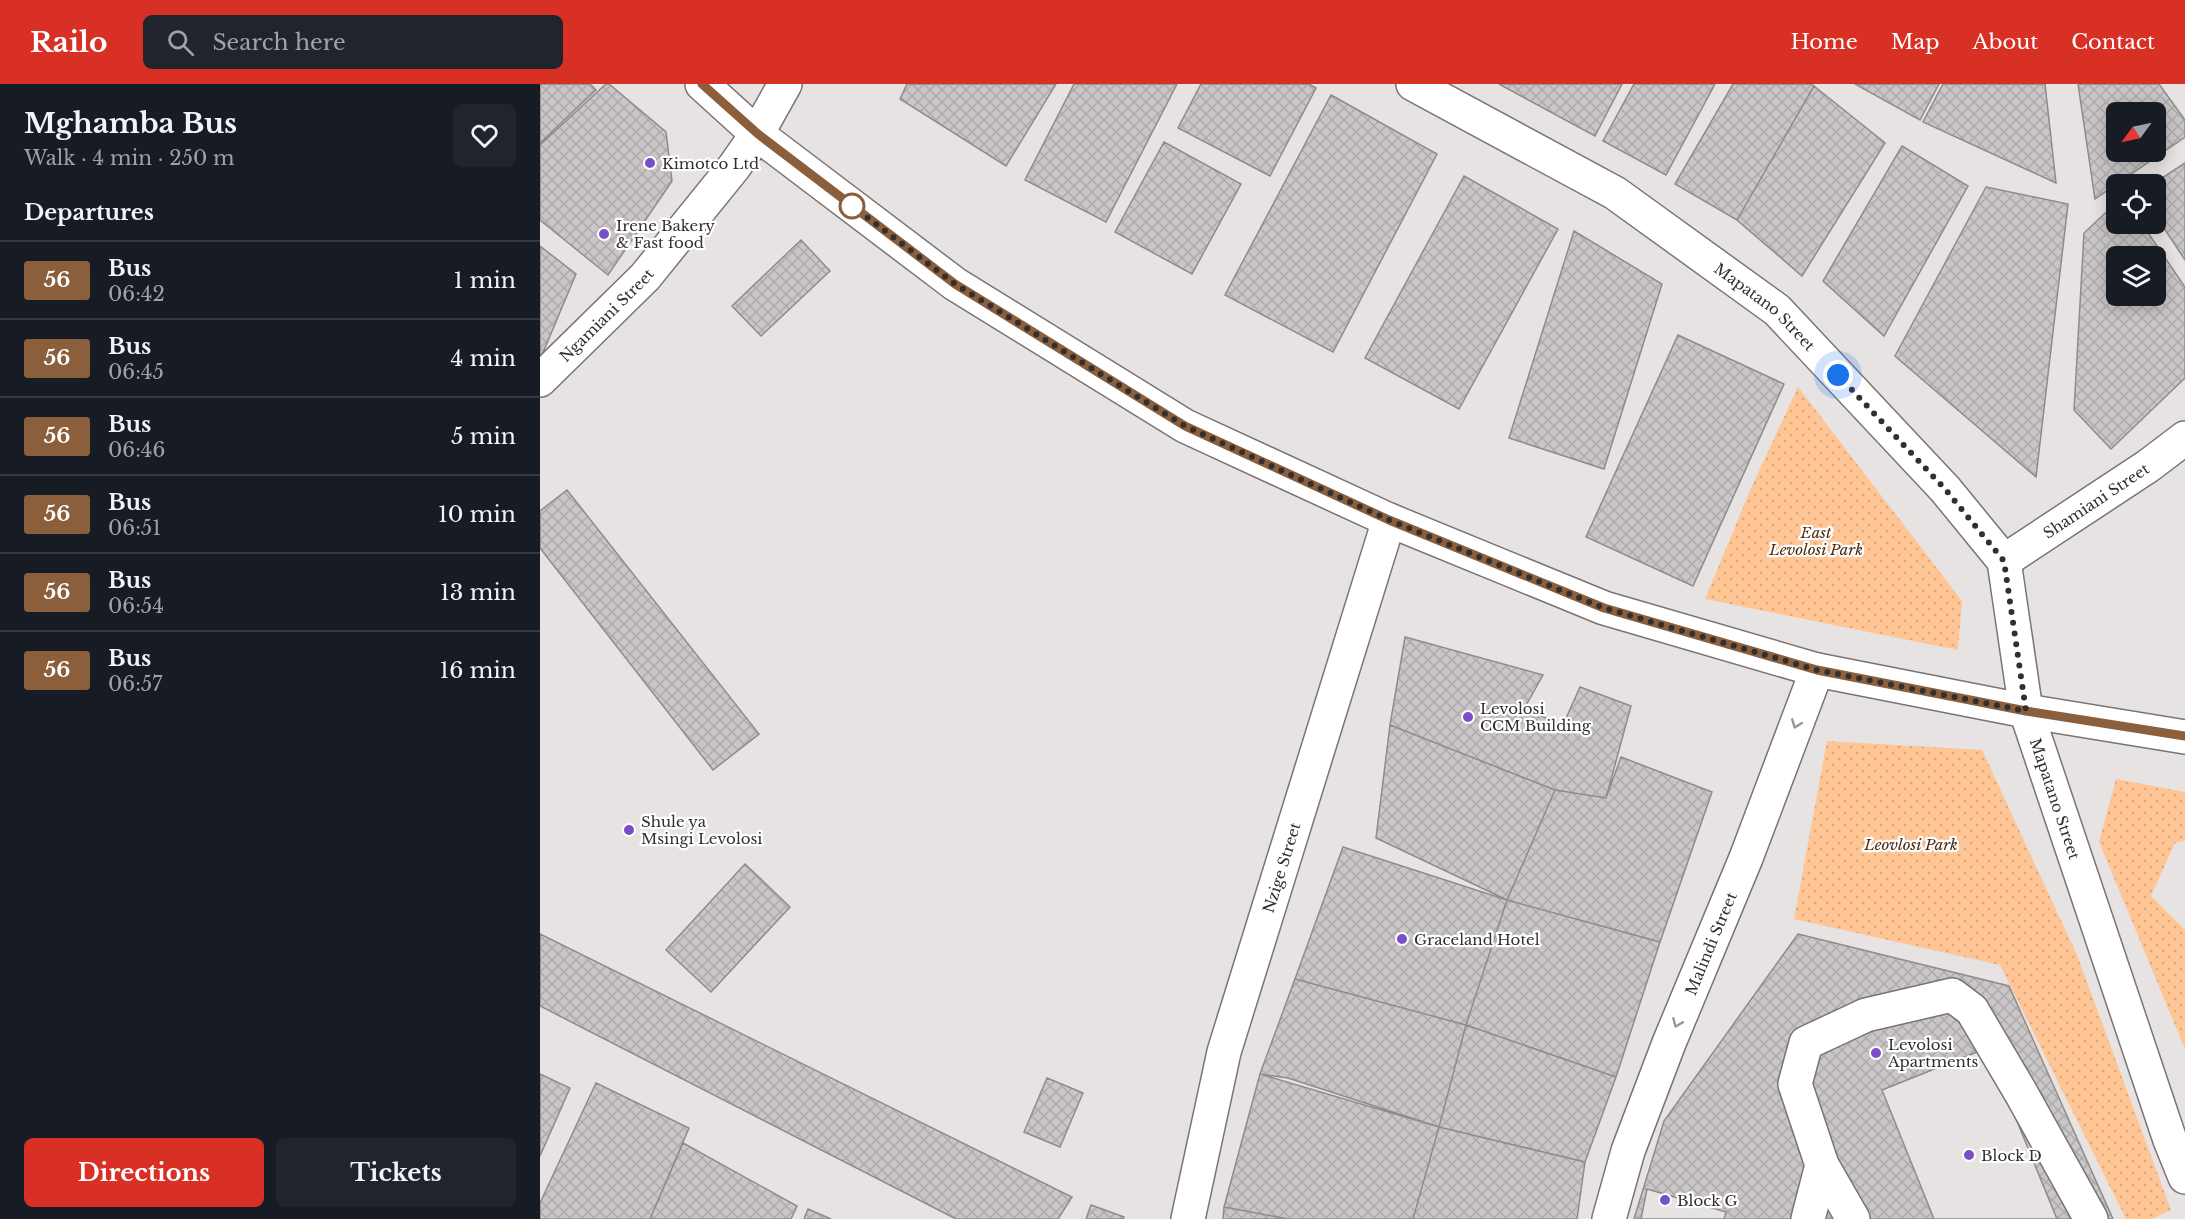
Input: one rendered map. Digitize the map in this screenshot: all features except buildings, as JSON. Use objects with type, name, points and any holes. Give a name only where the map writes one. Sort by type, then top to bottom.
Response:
[{"type":"street","points":[[702,84],[758,134],[955,284],[1185,426],[1389,520],[1604,608],[1817,670],[2026,711],[2185,736]]},
{"type":"street","name":"Ngamiani Street","points":[[540,380],[645,277],[758,134],[785,84]]},
{"type":"street","name":"Mapatano Street","points":[[1413,84],[1615,193],[1777,310],[1945,489],[2004,561],[2026,711],[2170,1140],[2185,1177]]},
{"type":"street","name":"Shamiani Street","points":[[2004,561],[2148,466],[2185,438]]},
{"type":"street","name":"Nzige Street","points":[[1188,1219],[1224,1052],[1389,520]]},
{"type":"street","name":"Malindi Street","points":[[1610,1219],[1628,1151],[1648,1097],[1746,858],[1817,670]]},
{"type":"street","points":[[1853,1219],[1822,1165],[1795,1084],[1806,1043],[1866,1015],[1952,995],[1972,1010],[2091,1219]]},
{"type":"street","points":[[1808,1219],[1822,1165]]},
{"type":"green space","name":"East Levolosi Park","points":[[1798,387],[1962,601],[1958,650],[1705,599],[1752,486]]},
{"type":"green space","name":"Leovlosi Park","points":[[1827,741],[1982,750],[2077,955],[2171,1210],[2152,1219],[2126,1219],[2000,965],[1794,919]]},
{"type":"green space","points":[[2116,779],[2185,792],[2185,840],[2175,843],[2151,896],[2185,930],[2185,1049],[2099,842]]},
{"type":"bus line","name":"56","points":[[702,84],[758,134],[955,284],[1185,426],[1389,520],[1604,608],[1817,670],[2026,711],[2185,736]]},
{"type":"place","name":"Kimotco Ltd","points":[[650,163]]},
{"type":"place","name":"Irene Bakery & Fast food","points":[[604,234]]},
{"type":"place","name":"Levolosi CCM Building","points":[[1468,717]]},
{"type":"place","name":"Shule ya Msingi Levolosi","points":[[629,830]]},
{"type":"place","name":"Graceland Hotel","points":[[1402,939]]},
{"type":"place","name":"Levolosi Apartments","points":[[1876,1053]]},
{"type":"place","name":"Block D","points":[[1969,1155]]},
{"type":"place","name":"Block G","points":[[1665,1200]]},
{"type":"route","points":[[852,206],[847,202],[955,284],[1185,426],[1389,520],[1604,608],[1817,670],[2026,711],[2004,561],[1945,489],[1838,375]]}]
